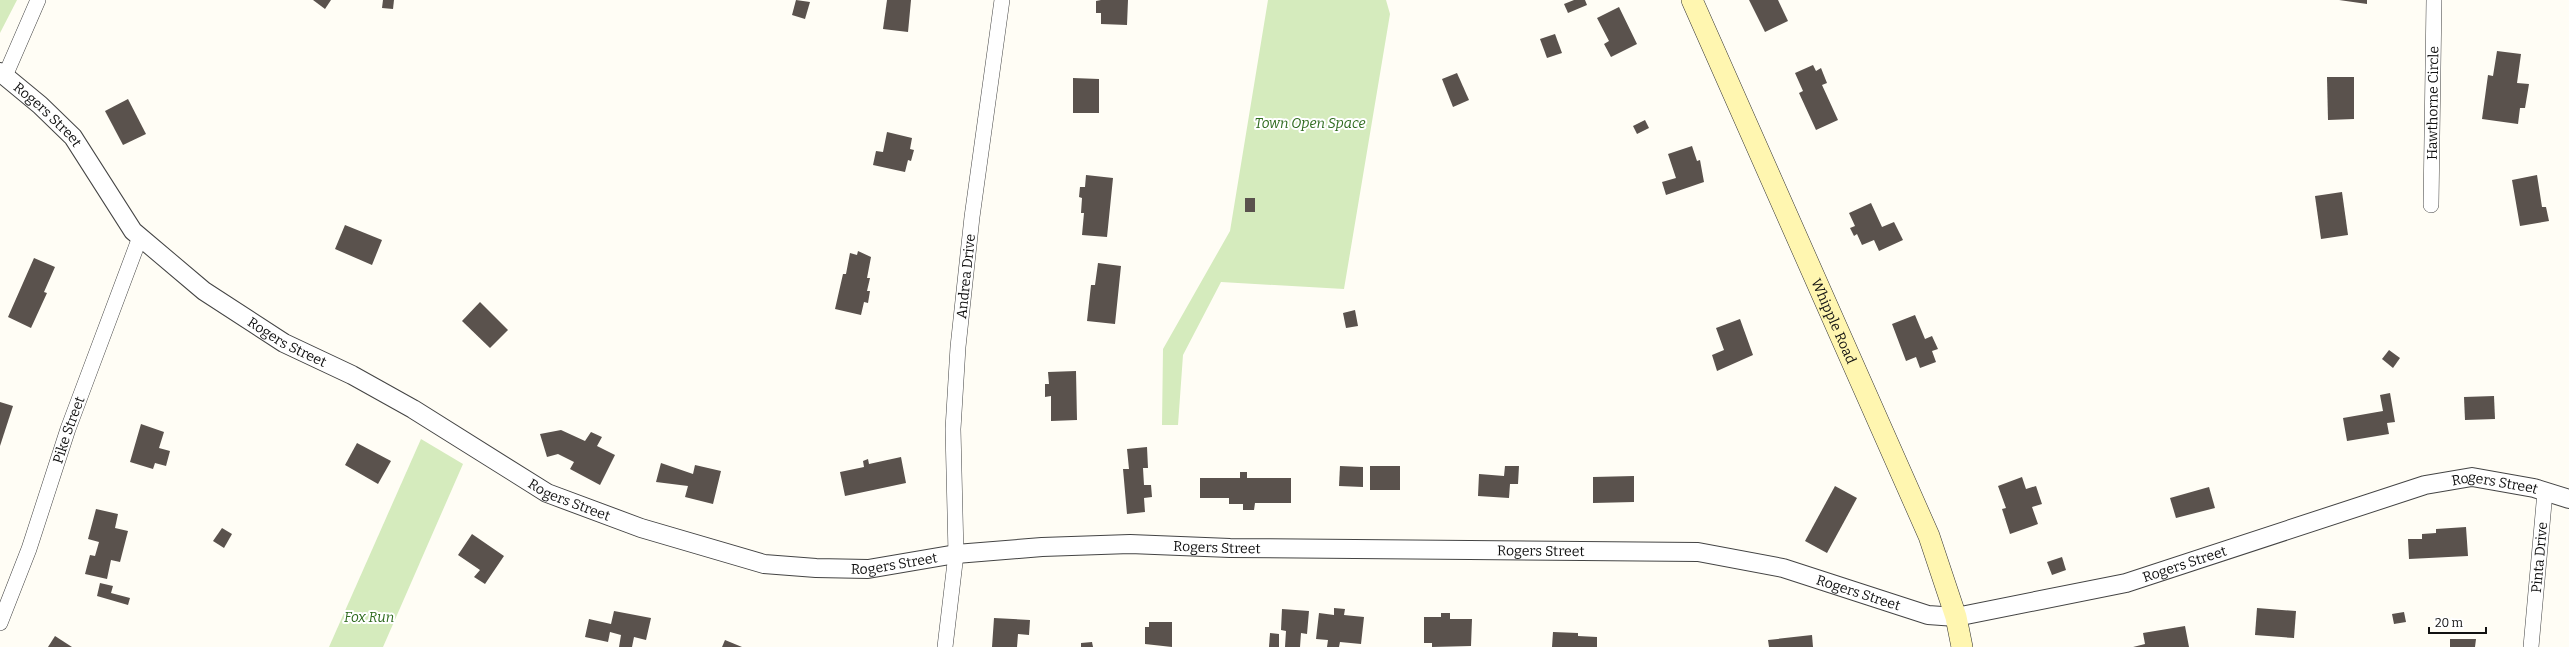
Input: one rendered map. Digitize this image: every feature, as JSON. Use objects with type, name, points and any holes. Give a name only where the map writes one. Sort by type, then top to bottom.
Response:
[{"type":"main road","name":"Whipple Road","points":[[1692,0],[1929,536],[1956,617],[1962,647]]},
{"type":"street","points":[[2,74],[38,0]]},
{"type":"street","name":"Andrea Drive","points":[[945,647],[956,554],[953,429],[958,347],[972,217],[1002,0]]},
{"type":"street","name":"Hawthorne Circle","points":[[2431,205],[2434,0]]},
{"type":"street","name":"Rogers Street","points":[[2,74],[40,105],[73,137],[132,232],[140,237],[204,291],[284,343],[352,375],[413,409],[547,493],[641,528],[764,564],[816,568],[868,569],[956,554],[1042,547],[1130,544],[1230,548],[1703,552],[1783,568],[1928,615],[1956,617],[2126,583],[2425,485],[2472,477],[2545,492],[2569,499]]},
{"type":"street","name":"Pike Street","points":[[0,623],[29,549],[68,429],[140,237]]},
{"type":"street","name":"Pinta Drive","points":[[2531,647],[2545,492]]},
{"type":"green space","points":[[0,0],[17,0],[0,33]]},
{"type":"green space","name":"Town Open Space","points":[[1268,0],[1386,0],[1390,14],[1344,289],[1221,282],[1183,355],[1178,425],[1162,425],[1163,349],[1230,231]]},
{"type":"green space","name":"Fox Run","points":[[421,439],[463,464],[383,647],[329,647]]},
{"type":"building","points":[[313,0],[331,0],[325,9]]},
{"type":"building","points":[[383,0],[394,0],[393,9],[382,8]]},
{"type":"building","points":[[796,0],[810,2],[805,19],[792,15]]},
{"type":"building","points":[[887,0],[911,0],[908,32],[883,29]]},
{"type":"building","points":[[1128,0],[1127,25],[1101,24],[1101,13],[1096,13],[1096,1]]},
{"type":"building","points":[[1574,0],[1585,0],[1587,5],[1568,13],[1564,4]]},
{"type":"building","points":[[1749,0],[1778,0],[1788,21],[1765,32]]},
{"type":"building","points":[[2339,0],[2367,0],[2367,4]]},
{"type":"building","points":[[1619,7],[1637,44],[1611,57],[1604,44],[1609,41],[1597,18]]},
{"type":"building","points":[[1555,34],[1562,53],[1547,58],[1540,39]]},
{"type":"building","points":[[2497,51],[2521,54],[2517,83],[2529,84],[2525,108],[2520,108],[2518,124],[2482,119],[2488,75],[2493,76]]},
{"type":"building","points":[[1813,65],[1816,71],[1821,68],[1827,83],[1822,85],[1838,120],[1816,130],[1799,93],[1803,91],[1795,73]]},
{"type":"building","points":[[1457,73],[1469,100],[1453,107],[1442,79]]},
{"type":"building","points":[[2327,77],[2354,77],[2354,119],[2328,120]]},
{"type":"building","points":[[1073,78],[1099,79],[1099,113],[1073,113]]},
{"type":"building","points":[[128,99],[146,134],[123,145],[105,111]]},
{"type":"building","points":[[1645,120],[1649,128],[1637,134],[1633,126]]},
{"type":"building","points":[[887,132],[912,138],[910,149],[914,150],[911,161],[908,160],[905,172],[873,165],[876,151],[883,152]]},
{"type":"building","points":[[1692,146],[1697,161],[1700,160],[1704,182],[1666,195],[1662,182],[1676,178],[1668,154]]},
{"type":"building","points":[[1086,175],[1113,178],[1107,237],[1082,235],[1084,213],[1081,213],[1082,198],[1079,197],[1080,187],[1085,187]]},
{"type":"building","points":[[2537,175],[2542,207],[2546,207],[2549,221],[2520,226],[2512,180]]},
{"type":"building","points":[[2342,192],[2348,235],[2321,239],[2315,196]]},
{"type":"building","points":[[1245,198],[1255,198],[1255,212],[1245,212]]},
{"type":"building","points":[[1871,203],[1882,227],[1894,222],[1903,240],[1879,251],[1874,240],[1862,245],[1857,234],[1854,236],[1850,228],[1855,226],[1849,213]]},
{"type":"building","points":[[345,225],[382,240],[372,265],[335,249]]},
{"type":"building","points":[[858,251],[871,257],[867,278],[870,278],[867,291],[870,291],[868,303],[864,302],[861,315],[835,309],[843,274],[846,274],[850,253],[857,255]]},
{"type":"building","points":[[34,258],[55,267],[44,292],[47,293],[31,328],[8,317]]},
{"type":"building","points":[[1098,263],[1121,266],[1115,324],[1087,321],[1091,285],[1095,285]]},
{"type":"building","points":[[480,302],[508,330],[490,348],[462,321]]},
{"type":"building","points":[[1355,310],[1358,326],[1346,328],[1343,313]]},
{"type":"building","points":[[1915,315],[1925,339],[1932,336],[1938,349],[1932,351],[1936,362],[1920,368],[1916,357],[1906,361],[1892,324]]},
{"type":"building","points":[[1740,319],[1753,355],[1717,371],[1712,355],[1724,350],[1716,328]]},
{"type":"building","points":[[2389,350],[2400,358],[2393,368],[2382,359]]},
{"type":"building","points":[[1076,371],[1077,420],[1051,421],[1051,396],[1045,397],[1045,384],[1049,384],[1048,372]]},
{"type":"building","points":[[2390,393],[2395,422],[2387,423],[2389,434],[2347,441],[2343,418],[2383,411],[2380,395]]},
{"type":"building","points":[[2494,396],[2495,419],[2465,420],[2464,397]]},
{"type":"building","points":[[0,402],[13,406],[0,446]]},
{"type":"building","points":[[141,424],[164,432],[159,448],[170,451],[166,466],[155,463],[153,469],[130,462]]},
{"type":"building","points":[[561,430],[585,441],[591,432],[602,437],[597,446],[615,455],[600,485],[570,469],[574,462],[558,454],[547,457],[540,434]]},
{"type":"building","points":[[357,443],[391,461],[378,484],[345,465]]},
{"type":"building","points":[[1147,447],[1148,468],[1143,468],[1144,485],[1151,485],[1152,497],[1144,498],[1145,512],[1127,514],[1123,469],[1129,469],[1127,449]]},
{"type":"building","points":[[901,457],[906,483],[845,496],[840,472],[864,467],[863,461],[868,459],[869,464]]},
{"type":"building","points":[[661,463],[693,474],[695,465],[721,471],[713,504],[685,497],[688,486],[656,482]]},
{"type":"building","points":[[1340,466],[1363,467],[1363,487],[1339,486]]},
{"type":"building","points":[[1370,466],[1400,466],[1400,490],[1370,490]]},
{"type":"building","points":[[1505,466],[1519,466],[1518,484],[1510,484],[1509,498],[1478,496],[1479,474],[1504,476]]},
{"type":"building","points":[[1240,472],[1247,472],[1247,478],[1291,478],[1291,503],[1255,503],[1254,510],[1243,510],[1243,504],[1229,504],[1229,498],[1200,498],[1200,478],[1240,478]]},
{"type":"building","points":[[1634,476],[1634,502],[1593,503],[1593,477]]},
{"type":"building","points":[[2022,477],[2026,489],[2036,486],[2042,504],[2032,507],[2038,524],[2010,534],[2002,509],[2006,508],[1998,486]]},
{"type":"building","points":[[1835,486],[1857,498],[1827,553],[1805,541]]},
{"type":"building","points":[[2209,487],[2215,508],[2176,518],[2170,498]]},
{"type":"building","points":[[96,509],[118,514],[115,528],[128,531],[120,562],[111,560],[107,579],[85,574],[90,555],[95,556],[99,542],[88,539]]},
{"type":"building","points":[[2466,527],[2468,556],[2409,559],[2408,539],[2422,539],[2422,534],[2436,533],[2436,529]]},
{"type":"building","points":[[222,528],[232,534],[224,548],[213,541]]},
{"type":"building","points":[[472,534],[504,556],[485,584],[474,577],[480,570],[458,555]]},
{"type":"building","points":[[2062,557],[2066,570],[2052,575],[2047,562]]},
{"type":"building","points":[[100,583],[113,586],[111,593],[130,598],[128,605],[97,596]]},
{"type":"building","points":[[1334,608],[1345,609],[1344,615],[1364,617],[1361,644],[1340,642],[1339,647],[1327,647],[1328,640],[1316,639],[1319,613],[1334,615]]},
{"type":"building","points":[[2257,608],[2296,611],[2294,638],[2255,635]]},
{"type":"building","points":[[1282,609],[1309,611],[1307,634],[1301,633],[1300,647],[1285,647],[1286,631],[1281,630]]},
{"type":"building","points":[[614,611],[651,618],[646,640],[634,637],[632,647],[619,647],[621,635],[610,632],[608,642],[585,637],[589,619],[611,624]]},
{"type":"building","points":[[2404,612],[2406,622],[2394,624],[2392,614]]},
{"type":"building","points":[[1441,613],[1450,613],[1450,619],[1472,619],[1471,646],[1432,647],[1432,643],[1424,643],[1424,617],[1441,617]]},
{"type":"building","points":[[994,618],[1030,620],[1029,635],[1018,634],[1017,647],[992,647]]},
{"type":"building","points":[[1149,622],[1172,622],[1172,647],[1145,644],[1145,627],[1149,627]]},
{"type":"building","points":[[2185,626],[2189,647],[2133,647],[2145,644],[2143,633]]},
{"type":"building","points":[[1553,632],[1578,633],[1578,636],[1597,637],[1597,647],[1552,647]]},
{"type":"building","points":[[1270,633],[1279,634],[1279,647],[1269,647]]},
{"type":"building","points":[[1812,635],[1813,647],[1769,647],[1768,640]]},
{"type":"building","points":[[55,636],[72,647],[48,647]]},
{"type":"building","points":[[2450,639],[2476,639],[2475,647],[2450,647]]},
{"type":"building","points":[[725,640],[742,647],[722,647]]},
{"type":"building","points":[[1092,642],[1093,647],[1081,647],[1081,643]]}]
